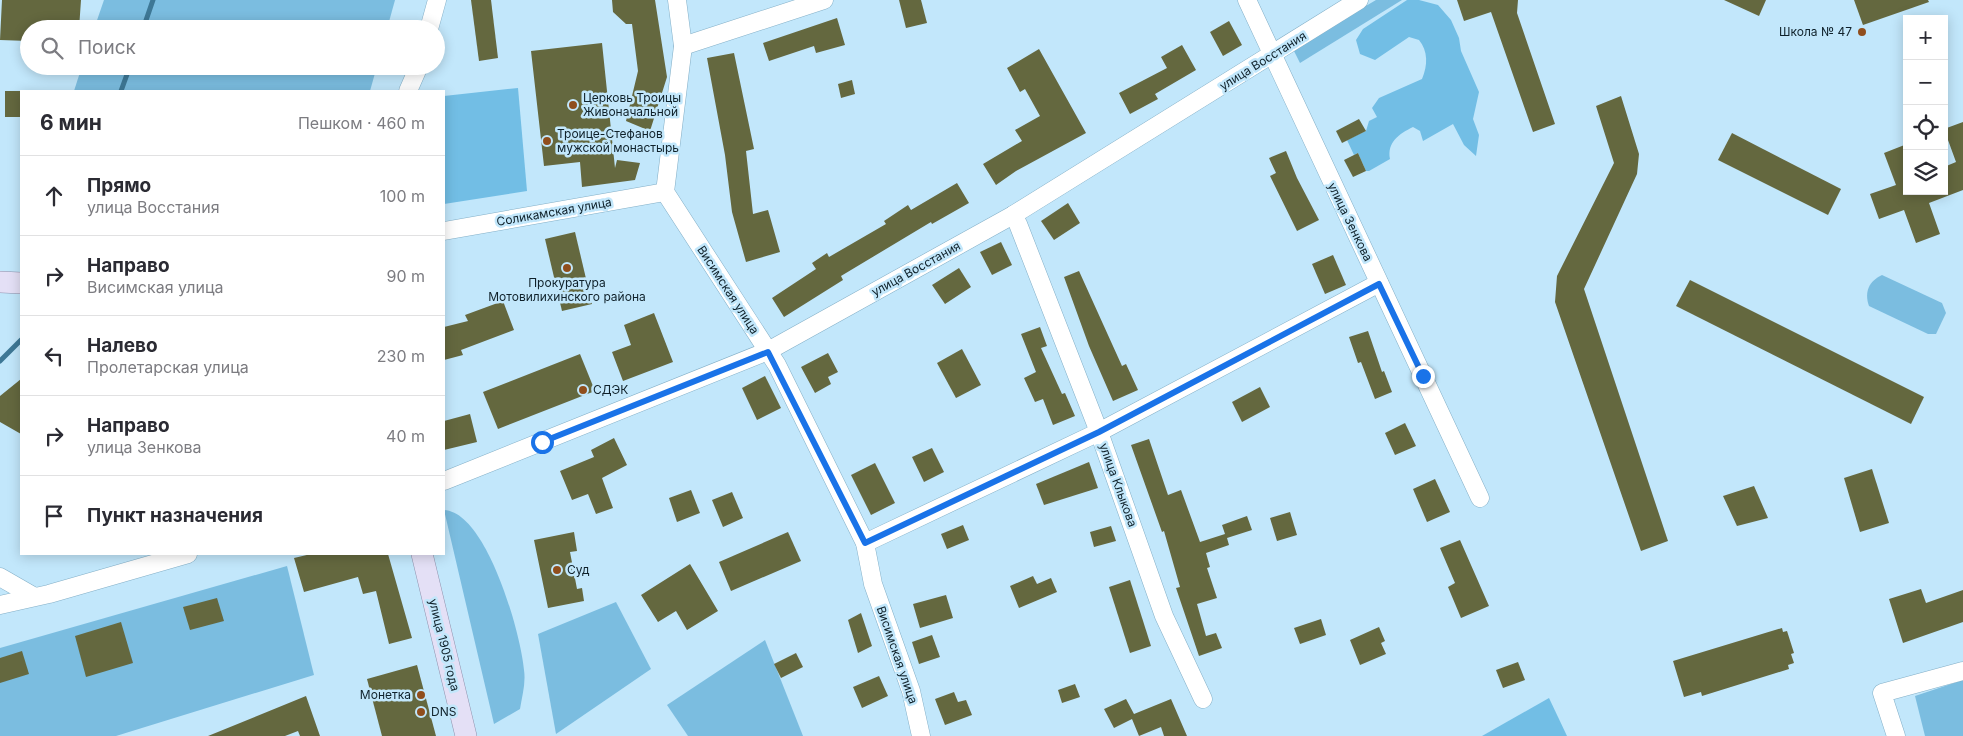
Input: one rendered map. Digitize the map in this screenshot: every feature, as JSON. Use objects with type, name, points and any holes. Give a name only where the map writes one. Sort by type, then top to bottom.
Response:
[{"type":"main road","name":"улица 1905 года","points":[[422,555],[466,736]]},
{"type":"street","points":[[431,20],[437,0]]},
{"type":"street","points":[[665,192],[683,46],[677,0]]},
{"type":"street","points":[[683,46],[824,0]]},
{"type":"street","name":"улица Зенкова","points":[[1247,0],[1480,498]]},
{"type":"street","name":"улица Восстания","points":[[445,481],[768,352],[1013,215],[1359,0]]},
{"type":"street","points":[[408,90],[415,75]]},
{"type":"street","name":"Соликамская улица","points":[[445,231],[665,192]]},
{"type":"street","name":"Висимская улица","points":[[665,192],[768,352],[865,543],[873,584],[911,691],[921,736]]},
{"type":"street","name":"улица Клыкова","points":[[1013,215],[1099,432],[1164,616],[1203,700]]},
{"type":"street","points":[[865,543],[1099,432],[1379,284]]},
{"type":"street","points":[[0,605],[184,555]]},
{"type":"street","points":[[0,576],[41,595]]},
{"type":"street","points":[[1896,736],[1882,693],[1963,671]]},
{"type":"shaded area","points":[[104,0],[395,0],[389,20],[97,20]]},
{"type":"shaded area","points":[[1376,0],[1402,0],[1300,63],[1293,49]]},
{"type":"shaded area","points":[[1407,0],[1419,0],[1438,5],[1451,20],[1459,38],[1461,51],[1479,92],[1473,119],[1479,135],[1476,156],[1464,145],[1453,124],[1423,141],[1420,131],[1413,127],[1392,143],[1390,159],[1366,171],[1358,153],[1354,155],[1347,140],[1366,131],[1369,121],[1377,117],[1372,108],[1379,98],[1422,79],[1426,58],[1419,40],[1409,37],[1375,60],[1360,54],[1356,40],[1363,29]]},
{"type":"shaded area","points":[[79,75],[374,75],[370,90],[74,90]]},
{"type":"shaded area","points":[[518,88],[527,191],[445,204],[445,96]]},
{"type":"shaded area","points":[[1882,275],[1942,303],[1946,313],[1936,334],[1928,334],[1869,306],[1867,292],[1874,280]]},
{"type":"shaded area","points":[[445,510],[460,516],[474,531],[487,552],[499,577],[516,630],[524,675],[524,689],[520,709],[494,724]]},
{"type":"shaded area","points":[[287,566],[314,675],[116,736],[0,736],[0,648]]},
{"type":"shaded area","points":[[616,602],[651,669],[556,734],[538,634]]},
{"type":"shaded area","points":[[765,640],[803,736],[688,736],[667,705]]},
{"type":"shaded area","points":[[1963,680],[1963,736],[1925,736],[1915,696]]},
{"type":"shaded area","points":[[1549,698],[1567,736],[1482,736]]},
{"type":"building","points":[[2,0],[81,0],[80,20],[20,20],[20,41],[0,40]]},
{"type":"building","points":[[471,0],[491,0],[498,58],[479,61]]},
{"type":"building","points":[[612,0],[655,0],[667,77],[650,131],[626,121],[638,71],[632,24],[626,24],[613,12]]},
{"type":"building","points":[[899,0],[921,0],[927,23],[906,28]]},
{"type":"building","points":[[1457,0],[1518,0],[1517,13],[1555,124],[1533,132],[1491,12],[1464,21]]},
{"type":"building","points":[[1724,0],[1766,0],[1759,16]]},
{"type":"building","points":[[1854,0],[1928,0],[1929,2],[1863,25]]},
{"type":"building","points":[[837,18],[845,45],[816,53],[814,46],[769,61],[763,43]]},
{"type":"building","points":[[1229,21],[1242,45],[1223,56],[1210,32]]},
{"type":"building","name":"Церковь Троицы Живоначальной","points":[[602,43],[615,168],[617,160],[640,163],[635,180],[582,187],[580,162],[544,166],[531,51]]},
{"type":"building","points":[[1182,45],[1196,70],[1155,94],[1158,99],[1130,114],[1119,93],[1167,68],[1161,57]]},
{"type":"building","points":[[1039,49],[1086,133],[1016,171],[996,185],[983,164],[1022,141],[1015,130],[1040,116],[1025,89],[1020,92],[1007,68]]},
{"type":"building","points":[[734,53],[754,149],[746,151],[753,214],[768,210],[780,252],[746,262],[732,212],[725,155],[707,58]]},
{"type":"building","points":[[852,80],[855,94],[841,98],[838,84]]},
{"type":"building","points":[[5,91],[20,91],[20,117],[5,117]]},
{"type":"building","points":[[1621,96],[1639,154],[1637,174],[1584,289],[1668,541],[1641,551],[1555,302],[1557,276],[1614,163],[1596,106]]},
{"type":"building","points":[[1359,119],[1366,131],[1342,143],[1336,131]]},
{"type":"building","points":[[1963,122],[1963,190],[1929,203],[1940,234],[1916,243],[1904,210],[1879,219],[1870,194],[1896,185],[1884,153],[1903,146],[1903,195],[1948,195],[1948,165],[1956,162],[1948,140],[1948,128]]},
{"type":"building","points":[[1732,133],[1841,189],[1828,215],[1718,160]]},
{"type":"building","points":[[1286,151],[1297,178],[1319,220],[1297,231],[1270,176],[1276,173],[1269,158]]},
{"type":"building","points":[[1358,153],[1366,171],[1353,177],[1344,160]]},
{"type":"building","points":[[957,183],[969,203],[932,224],[931,222],[841,276],[843,280],[784,317],[772,298],[816,269],[812,263],[827,253],[829,257],[886,224],[884,221],[908,205],[911,210]]},
{"type":"building","points":[[1068,203],[1080,223],[1054,240],[1041,221]]},
{"type":"building","points":[[575,232],[592,304],[562,311],[545,239]]},
{"type":"building","points":[[1001,242],[1012,265],[992,275],[980,252]]},
{"type":"building","points":[[1333,255],[1346,285],[1325,294],[1312,264]]},
{"type":"building","points":[[959,268],[971,287],[945,304],[932,285]]},
{"type":"building","points":[[1079,271],[1122,366],[1126,364],[1138,390],[1113,401],[1089,346],[1064,277]]},
{"type":"building","points":[[1690,280],[1924,397],[1911,424],[1676,306]]},
{"type":"building","points":[[503,301],[514,330],[461,350],[463,355],[445,360],[445,327],[468,321],[465,315]]},
{"type":"building","points":[[654,313],[673,362],[623,381],[612,352],[631,345],[624,325]]},
{"type":"building","points":[[1040,327],[1047,346],[1041,348],[1062,394],[1065,393],[1075,416],[1053,425],[1043,399],[1035,402],[1024,378],[1036,372],[1021,334]]},
{"type":"building","points":[[1368,331],[1382,372],[1384,371],[1392,392],[1375,399],[1361,362],[1358,363],[1349,337]]},
{"type":"building","points":[[962,349],[981,385],[956,398],[937,363]]},
{"type":"building","points":[[828,353],[838,372],[828,377],[831,384],[815,393],[801,367]]},
{"type":"building","points":[[580,354],[595,391],[498,429],[483,392]]},
{"type":"building","points":[[765,376],[781,408],[757,420],[742,388]]},
{"type":"building","points":[[20,380],[20,433],[0,422],[0,396]]},
{"type":"building","points":[[1260,387],[1270,407],[1242,422],[1232,402]]},
{"type":"building","points":[[470,414],[477,442],[445,450],[445,421]]},
{"type":"building","points":[[1405,423],[1416,446],[1395,455],[1385,433]]},
{"type":"building","points":[[614,438],[627,465],[602,478],[613,508],[596,514],[588,494],[572,500],[560,471],[594,457],[591,450]]},
{"type":"building","points":[[1149,439],[1168,495],[1181,490],[1200,542],[1225,534],[1222,525],[1247,516],[1252,530],[1227,538],[1229,545],[1206,553],[1210,567],[1207,568],[1217,598],[1197,604],[1206,636],[1216,633],[1222,648],[1199,656],[1176,588],[1180,587],[1164,531],[1162,532],[1131,445]]},
{"type":"building","points":[[932,448],[944,472],[924,482],[912,457]]},
{"type":"building","points":[[1089,462],[1098,488],[1044,505],[1036,484]]},
{"type":"building","points":[[875,463],[895,503],[871,515],[851,475]]},
{"type":"building","points":[[1872,469],[1889,523],[1860,532],[1844,478]]},
{"type":"building","points":[[1435,479],[1450,512],[1427,522],[1413,489]]},
{"type":"building","points":[[1754,486],[1768,518],[1737,526],[1723,496]]},
{"type":"building","points":[[691,490],[700,513],[677,522],[669,498]]},
{"type":"building","points":[[732,492],[743,518],[723,527],[712,500]]},
{"type":"building","points":[[1290,512],[1297,535],[1277,541],[1270,518]]},
{"type":"building","points":[[963,525],[969,540],[947,549],[941,534]]},
{"type":"building","points":[[1111,526],[1116,541],[1094,547],[1090,532]]},
{"type":"building","name":"Суд","points":[[574,532],[577,551],[570,552],[577,589],[582,588],[584,601],[548,608],[534,540]]},
{"type":"building","points":[[788,532],[801,561],[731,591],[719,562]]},
{"type":"building","points":[[1460,540],[1489,606],[1461,618],[1448,587],[1455,583],[1440,548]]},
{"type":"building","points":[[307,555],[388,555],[412,638],[389,644],[376,591],[363,594],[358,577],[304,592],[294,558]]},
{"type":"building","points":[[690,564],[718,611],[687,630],[676,611],[658,622],[641,595]]},
{"type":"building","points":[[1033,576],[1037,584],[1051,578],[1057,592],[1019,608],[1010,586]]},
{"type":"building","points":[[1130,580],[1151,646],[1130,653],[1109,587]]},
{"type":"building","points":[[1921,589],[1926,603],[1963,590],[1963,622],[1903,643],[1889,599]]},
{"type":"building","points":[[946,595],[953,618],[920,628],[913,604]]},
{"type":"building","points":[[217,598],[224,621],[190,630],[183,607]]},
{"type":"building","points":[[861,613],[872,646],[858,653],[848,620]]},
{"type":"building","points":[[1321,619],[1326,635],[1300,644],[1294,628]]},
{"type":"building","points":[[121,622],[133,663],[86,677],[75,636]]},
{"type":"building","points":[[1379,627],[1385,641],[1381,643],[1386,654],[1360,665],[1350,640]]},
{"type":"building","points":[[1782,628],[1783,632],[1787,631],[1794,653],[1791,654],[1794,663],[1788,665],[1789,669],[1702,696],[1701,692],[1684,697],[1673,661]]},
{"type":"building","points":[[932,635],[940,657],[919,664],[912,642]]},
{"type":"building","points":[[22,651],[29,674],[0,683],[0,658]]},
{"type":"building","points":[[796,653],[803,667],[781,678],[774,664]]},
{"type":"building","points":[[1518,662],[1525,680],[1503,688],[1496,670]]},
{"type":"building","points":[[417,665],[436,736],[382,736],[367,679]]},
{"type":"building","points":[[879,676],[888,696],[862,708],[853,687]]},
{"type":"building","points":[[1075,684],[1080,697],[1062,703],[1058,690]]},
{"type":"building","points":[[954,692],[958,702],[966,700],[972,715],[945,725],[935,699]]},
{"type":"building","points":[[306,696],[320,736],[300,736],[298,731],[285,736],[208,736]]},
{"type":"building","points":[[1126,699],[1134,714],[1171,699],[1187,736],[1164,736],[1161,727],[1139,736],[1132,719],[1114,728],[1104,709]]},
{"type":"waterway","points":[[146,20],[153,0]]},
{"type":"waterway","points":[[121,90],[127,75]]},
{"type":"waterway","points":[[0,361],[20,341]]},
{"type":"place","name":"Школа № 47","points":[[1862,32]]},
{"type":"place","name":"Церковь Троицы Живоначальной","points":[[573,105]]},
{"type":"place","name":"Троице-Стефанов мужской монастырь","points":[[547,141]]},
{"type":"place","name":"Прокуратура Мотовилихинского района","points":[[567,268]]},
{"type":"place","name":"СДЭК","points":[[583,390]]},
{"type":"place","name":"Суд","points":[[557,570]]},
{"type":"place","name":"Монетка","points":[[421,695]]},
{"type":"place","name":"DNS","points":[[421,712]]},
{"type":"route","points":[[542,442],[768,352],[777,366],[865,543],[1099,432],[1379,284],[1423,376]]}]
